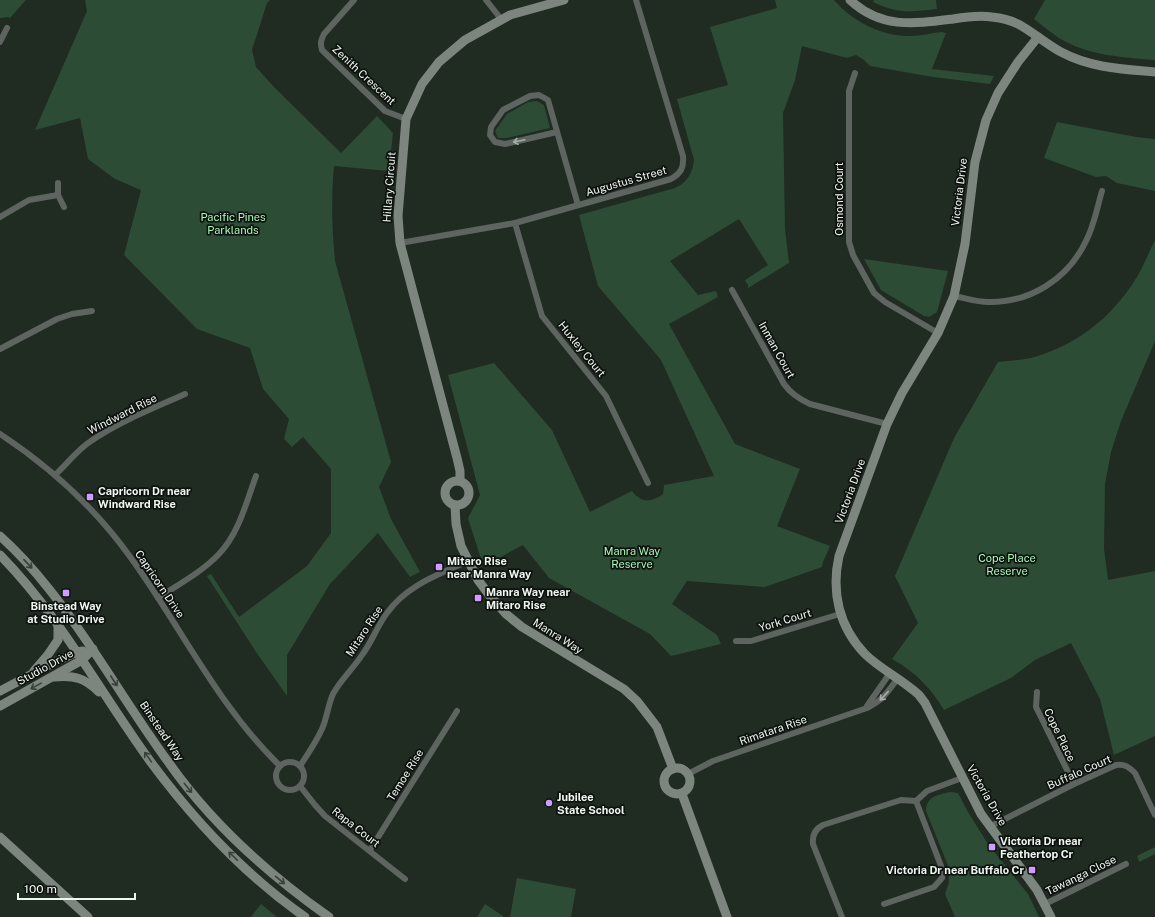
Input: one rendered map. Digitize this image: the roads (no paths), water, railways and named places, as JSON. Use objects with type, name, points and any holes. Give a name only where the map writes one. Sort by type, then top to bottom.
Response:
[{"type":"street","name":"Zenith Crescent","points":[[354,0],[324,34],[320,45],[322,50],[385,111],[406,119]]},
{"type":"street","points":[[486,0],[501,19]]},
{"type":"street","name":"Hillary Circuit","points":[[460,481],[460,471],[457,458],[400,243],[398,216],[406,119],[422,84],[439,62],[465,40],[510,15],[564,0]]},
{"type":"street","name":"Augustus Street","points":[[400,243],[515,223],[671,179],[682,170],[683,156],[636,0]]},
{"type":"street","points":[[850,0],[869,14],[885,21],[918,24],[975,16],[1004,19],[1018,24],[1060,52],[1078,60],[1100,67],[1155,72]]},
{"type":"street","points":[[0,42],[7,28]]},
{"type":"street","name":"Victoria Drive","points":[[1038,37],[1018,62],[998,93],[986,120],[975,162],[965,244],[954,296],[938,333],[902,393],[887,424],[838,556],[835,571],[835,589],[840,614],[851,637],[866,654],[919,695],[981,814],[989,827],[1037,890],[1051,917]]},
{"type":"street","name":"Osmond Court","points":[[855,73],[848,91],[850,249],[868,284],[878,298],[938,333]]},
{"type":"street","points":[[557,132],[505,144],[494,142],[490,135],[491,127],[503,110],[530,96],[539,95],[548,100],[578,205]]},
{"type":"street","points":[[58,183],[58,195],[64,207]]},
{"type":"street","points":[[954,296],[986,302],[1005,301],[1028,296],[1047,287],[1066,272],[1077,259],[1087,240],[1102,191]]},
{"type":"street","points":[[0,217],[29,200],[58,195]]},
{"type":"street","name":"Huxley Court","points":[[515,223],[542,316],[606,396],[648,482]]},
{"type":"street","name":"Inman Court","points":[[732,290],[784,384],[790,392],[799,399],[810,404],[887,424]]},
{"type":"street","points":[[0,349],[57,319],[72,314],[92,311]]},
{"type":"street","name":"Windward Rise","points":[[55,475],[92,440],[185,394]]},
{"type":"street","name":"Capricorn Drive","points":[[0,434],[55,475],[110,531],[158,598],[220,694],[256,741],[280,766]]},
{"type":"street","points":[[158,598],[209,563],[223,549],[239,523],[256,476]]},
{"type":"street","points":[[460,481],[468,486],[469,496],[464,504],[459,506],[455,505],[447,501],[445,493],[451,482],[460,481]]},
{"type":"street","name":"Manra Way","points":[[455,505],[458,534],[468,561],[478,580],[490,596],[506,614],[522,627],[624,690],[637,701],[657,727],[673,769]]},
{"type":"street","name":"Binstead Way","points":[[0,536],[30,565],[61,604],[93,649],[169,764],[198,800],[225,830],[270,873],[329,917]]},
{"type":"street","points":[[0,556],[17,573],[58,624],[113,707],[168,785],[197,819],[251,873],[305,917]]},
{"type":"street","name":"Mitaro Rise","points":[[300,766],[322,729],[338,686],[360,659],[370,644],[378,627],[396,602],[407,592],[421,583],[468,561]]},
{"type":"street","name":"York Court","points":[[736,641],[751,642],[840,614]]},
{"type":"street","points":[[31,675],[58,640],[58,624]]},
{"type":"street","name":"Studio Drive","points":[[0,691],[77,652],[93,649]]},
{"type":"street","name":"Studio Drive","points":[[0,706],[82,660],[93,649]]},
{"type":"street","points":[[866,708],[890,672]]},
{"type":"street","points":[[52,677],[66,676],[84,680],[92,685],[113,707]]},
{"type":"street","name":"Rimatara Rise","points":[[688,774],[713,761],[866,708],[878,702],[885,696],[898,678]]},
{"type":"street","name":"Cope Place","points":[[1037,692],[1036,707],[1074,784]]},
{"type":"street","name":"Temoe Rise","points":[[370,850],[457,711]]},
{"type":"street","points":[[289,762],[294,762],[300,766],[303,770],[304,776],[300,786],[290,789],[282,786],[277,777],[277,772],[280,766],[289,762]]},
{"type":"street","name":"Buffalo Court","points":[[989,827],[1074,784],[1116,765],[1122,764],[1130,768],[1135,773],[1155,815]]},
{"type":"street","points":[[673,769],[682,769],[688,774],[691,782],[688,789],[682,794],[673,794],[669,792],[664,784],[665,777],[673,769]]},
{"type":"street","points":[[842,917],[813,844],[812,838],[817,828],[901,800],[916,801],[927,791],[962,778]]},
{"type":"street","name":"Rapa Court","points":[[300,786],[325,816],[405,879]]},
{"type":"street","points":[[682,794],[727,917]]},
{"type":"street","points":[[884,904],[934,887],[942,878],[943,871],[916,801]]},
{"type":"street","points":[[0,837],[88,917]]},
{"type":"street","name":"Tawanga Close","points":[[1045,904],[1126,864]]},
{"type":"place","name":"Capricorn Dr near Windward Rise","points":[[90,497]]},
{"type":"place","name":"Mitaro Rise near Manra Way","points":[[439,567]]},
{"type":"place","name":"Binstead Way at Studio Drive","points":[[66,593]]},
{"type":"place","name":"Manra Way near Mitaro Rise","points":[[478,598]]},
{"type":"place","name":"Jubilee State School","points":[[549,803]]},
{"type":"place","name":"Victoria Dr near Feathertop Cr","points":[[992,847]]},
{"type":"place","name":"Victoria Dr near Buffalo Cr","points":[[1032,870]]},
{"type":"park label","name":"Pacific Pines Parklands","points":[[233,223]]},
{"type":"park label","name":"Manra Way Reserve","points":[[632,557]]},
{"type":"park label","name":"Cope Place Reserve","points":[[1007,564]]}]
